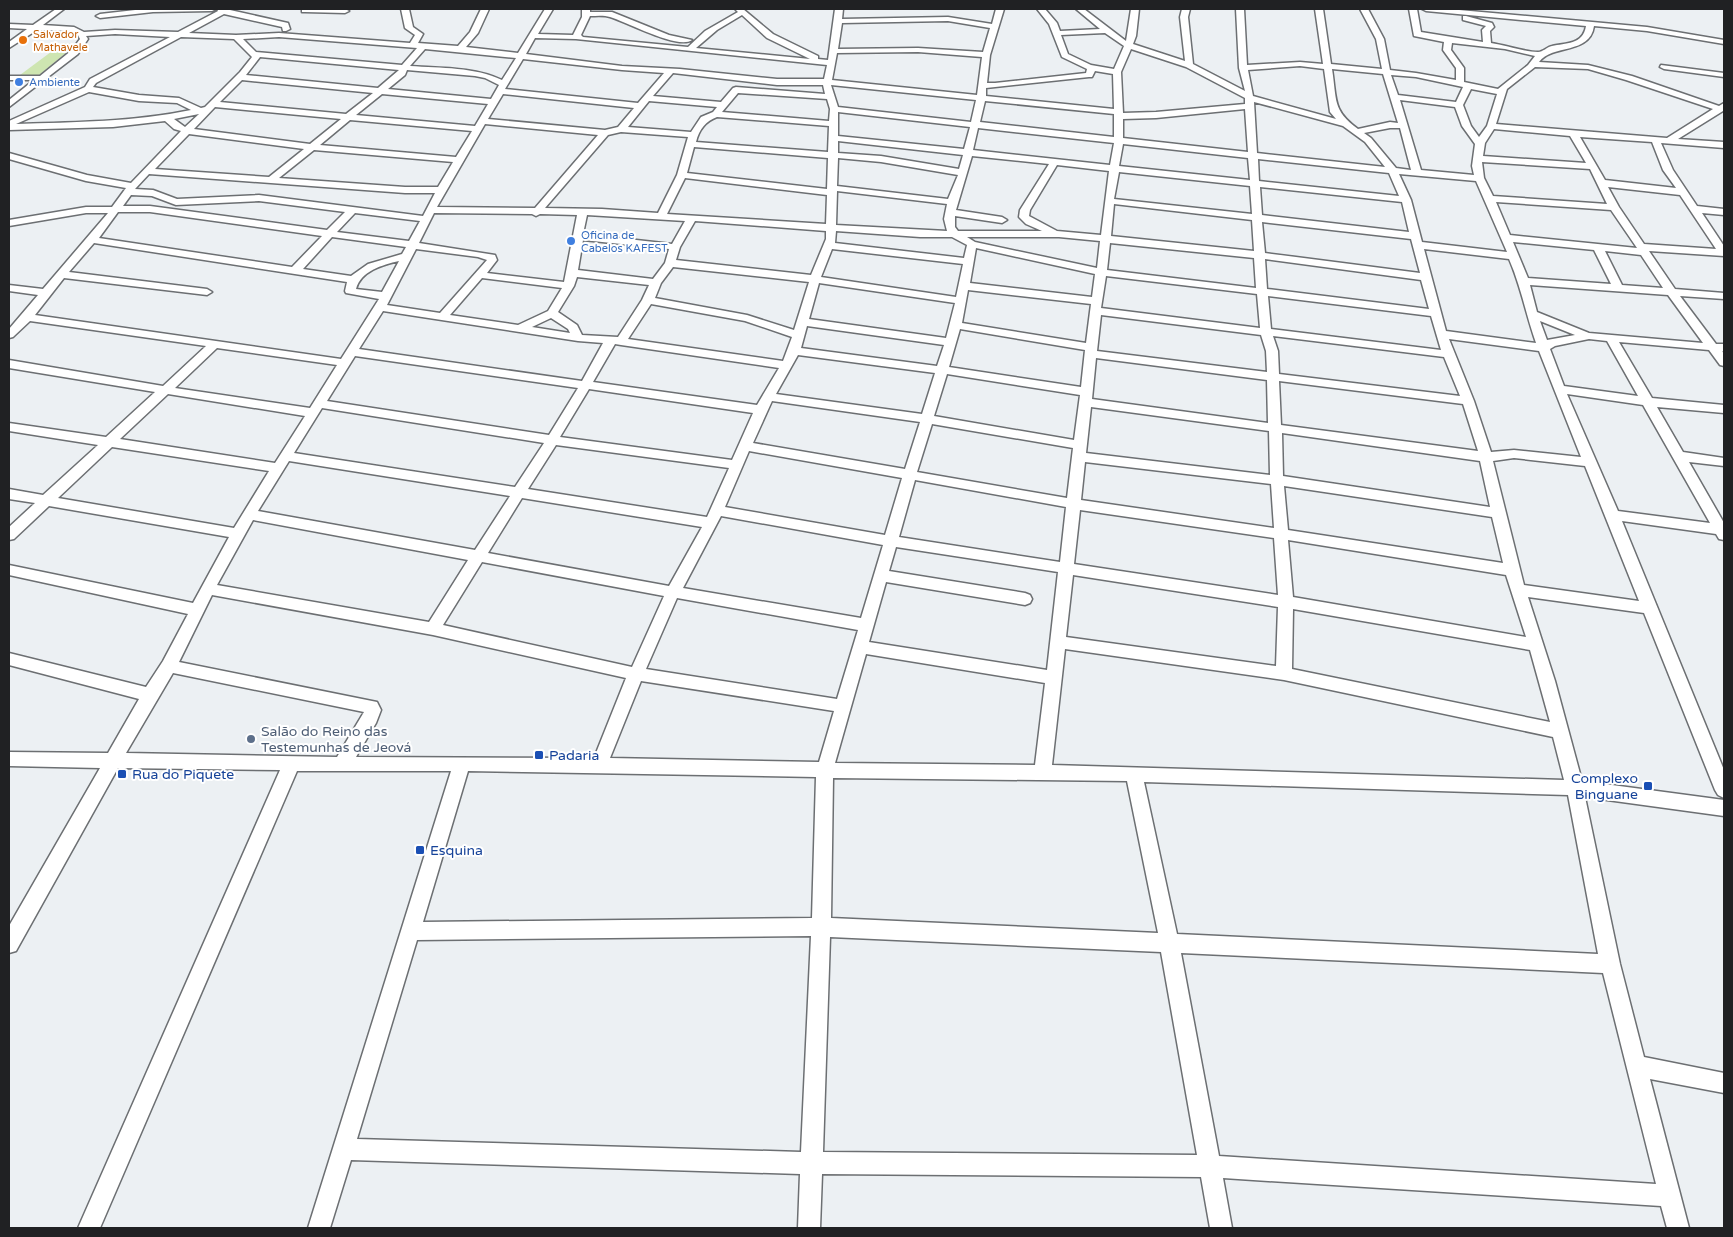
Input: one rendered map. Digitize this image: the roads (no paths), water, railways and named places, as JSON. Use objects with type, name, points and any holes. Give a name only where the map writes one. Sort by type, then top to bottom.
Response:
[{"type":"street","points":[[9,46],[60,9]]},
{"type":"street","points":[[9,104],[75,52],[82,44],[86,28],[110,9]]},
{"type":"street","points":[[100,16],[156,10],[212,9]]},
{"type":"street","points":[[405,9],[409,28],[419,34],[413,45]]},
{"type":"street","points":[[460,49],[474,33],[485,9]]},
{"type":"street","points":[[9,944],[114,761],[150,694],[169,666],[249,514],[353,352],[411,251],[441,190],[548,9]]},
{"type":"street","points":[[1000,9],[986,55],[982,92],[963,173],[951,207],[950,228],[956,235],[972,244],[1101,272],[1436,313]]},
{"type":"street","points":[[1041,9],[1049,16],[1065,54],[1081,64],[1092,68],[1117,72]]},
{"type":"street","points":[[1080,9],[1107,31],[1128,44],[1189,65],[1249,101]]},
{"type":"street","points":[[1043,771],[1096,306],[1109,201],[1120,140],[1117,72],[1132,36],[1135,9]]},
{"type":"street","points":[[1186,9],[1184,17],[1189,65]]},
{"type":"street","points":[[1240,9],[1239,24],[1244,68],[1250,90],[1249,101],[1262,292],[1266,333],[1272,351],[1274,377],[1274,427],[1286,602],[1284,674]]},
{"type":"street","points":[[1319,9],[1334,112],[1346,124],[1368,140],[1393,171],[1406,200],[1441,334],[1468,401],[1486,456],[1512,570],[1560,730],[1575,788],[1610,964],[1678,1228]]},
{"type":"street","points":[[1364,9],[1380,39],[1386,72],[1417,172]]},
{"type":"street","points":[[1413,9],[1416,34],[1540,55]]},
{"type":"street","points":[[1426,9],[1647,29],[1724,42]]},
{"type":"street","points":[[9,125],[88,89],[93,81],[223,10],[285,25],[283,32]]},
{"type":"street","points":[[299,16],[306,10],[345,11]]},
{"type":"street","points":[[609,14],[622,10]]},
{"type":"street","points":[[622,129],[670,71],[690,56],[719,24],[741,10],[770,36],[829,59]]},
{"type":"street","points":[[1443,10],[1489,25],[1490,27],[1486,30],[1487,45]]},
{"type":"street","points":[[577,37],[586,11],[609,14],[667,37],[690,56],[744,78],[777,82],[827,82],[982,92],[1120,114],[1156,115],[1249,101],[1346,124]]},
{"type":"street","points":[[599,765],[636,674],[673,592],[711,523],[761,410],[794,351],[815,279],[828,245],[832,229],[834,138],[833,103],[826,86],[829,59],[838,15],[948,19],[995,27]]},
{"type":"street","points":[[283,32],[292,23]]},
{"type":"street","points":[[1575,53],[1589,32],[1590,24]]},
{"type":"street","points":[[9,26],[86,28],[115,32],[236,37],[283,32],[520,56],[583,57],[615,68],[670,71]]},
{"type":"street","points":[[1057,33],[1107,31]]},
{"type":"street","points":[[533,36],[577,37],[690,56],[829,59],[918,50],[986,55]]},
{"type":"street","points":[[236,37],[255,54],[488,76],[499,93]]},
{"type":"street","points":[[1448,40],[1447,50],[1460,68],[1464,85],[1459,105],[1461,116],[1470,132],[1480,143]]},
{"type":"street","points":[[583,57],[600,41]]},
{"type":"street","points":[[271,180],[402,73],[423,46]]},
{"type":"street","points":[[1588,68],[1575,53],[1553,48],[1540,55],[1533,64],[1503,88],[1491,126],[1480,143],[1477,166],[1479,178],[1490,199],[1524,281],[1544,348],[1560,389],[1724,790]]},
{"type":"street","points":[[9,335],[27,317],[60,274],[92,240],[131,189],[207,108],[240,77],[256,57],[255,54]]},
{"type":"street","points":[[1244,68],[1294,64],[1386,72],[1416,75],[1501,92]]},
{"type":"street","points":[[1533,64],[1588,68],[1629,78],[1722,107]]},
{"type":"street","points":[[1664,67],[1724,75]]},
{"type":"street","points":[[982,92],[1055,76],[1086,76],[1089,75],[1092,68]]},
{"type":"street","points":[[240,77],[380,91],[499,93],[640,106]]},
{"type":"street","points":[[9,78],[40,78]]},
{"type":"street","points":[[661,216],[682,176],[692,140],[704,119],[716,114],[744,78]]},
{"type":"street","points":[[88,89],[139,98],[179,101],[207,108],[605,133],[622,129],[692,140],[834,156],[881,159],[936,170],[963,173]]},
{"type":"street","points":[[736,90],[974,124],[1393,171],[1479,178]]},
{"type":"street","points":[[1395,97],[1459,105]]},
{"type":"street","points":[[647,98],[724,105]]},
{"type":"street","points":[[1670,140],[1722,107]]},
{"type":"street","points":[[9,125],[94,125],[167,118],[207,108]]},
{"type":"street","points":[[716,114],[833,124]]},
{"type":"street","points":[[167,118],[177,127],[188,130],[313,146],[459,160]]},
{"type":"street","points":[[1356,132],[1390,125],[1404,126]]},
{"type":"street","points":[[1491,126],[1724,145]]},
{"type":"street","points":[[536,213],[605,133]]},
{"type":"street","points":[[1573,134],[1593,166],[1614,207],[1670,290],[1719,347],[1724,362]]},
{"type":"street","points":[[834,138],[1114,170],[1406,200]]},
{"type":"street","points":[[1655,139],[1668,170],[1681,192],[1695,209],[1724,253]]},
{"type":"street","points":[[9,156],[53,167],[89,180],[153,193],[176,202],[248,198],[429,215],[582,213],[692,217],[832,229],[956,235],[1059,234],[1259,255],[1425,277]]},
{"type":"street","points":[[1479,159],[1593,166]]},
{"type":"street","points":[[1054,163],[1025,210],[1024,217],[1030,222],[1059,234]]},
{"type":"street","points":[[148,171],[406,190],[441,190]]},
{"type":"street","points":[[682,176],[833,190],[951,207],[1002,220]]},
{"type":"street","points":[[1602,184],[1681,192]]},
{"type":"street","points":[[1490,199],[1614,207]]},
{"type":"street","points":[[1109,201],[1257,217],[1513,256]]},
{"type":"street","points":[[164,211],[176,202]]},
{"type":"street","points":[[9,223],[59,213],[114,209],[164,211],[330,235],[411,251],[487,255],[492,260],[444,316]]},
{"type":"street","points":[[294,272],[353,209]]},
{"type":"street","points":[[1695,209],[1724,212]]},
{"type":"street","points":[[519,328],[552,313],[563,299],[574,273],[577,236],[582,213]]},
{"type":"street","points":[[433,630],[477,556],[586,386],[616,340],[648,300],[656,283],[670,263],[674,247],[692,217]]},
{"type":"street","points":[[577,236],[674,247]]},
{"type":"street","points":[[1505,238],[1597,246],[1724,253]]},
{"type":"street","points":[[92,240],[353,280]]},
{"type":"street","points":[[809,1228],[825,770],[909,476],[956,325],[972,244]]},
{"type":"street","points":[[828,245],[969,262]]},
{"type":"street","points":[[1597,246],[1618,287]]},
{"type":"street","points":[[411,251],[374,264],[361,272],[353,280],[350,291],[444,316],[578,338],[616,340],[785,366]]},
{"type":"street","points":[[670,263],[815,279],[961,301]]},
{"type":"street","points":[[574,273],[656,283]]},
{"type":"street","points":[[60,274],[207,292]]},
{"type":"street","points":[[480,275],[569,286]]},
{"type":"street","points":[[1524,281],[1670,290],[1724,296]]},
{"type":"street","points":[[963,286],[1266,333],[1448,354]]},
{"type":"street","points":[[9,288],[46,293]]},
{"type":"street","points":[[648,300],[801,329],[950,342]]},
{"type":"street","points":[[552,313],[573,327],[578,338]]},
{"type":"street","points":[[1533,314],[1589,336]]},
{"type":"street","points":[[27,317],[346,363]]},
{"type":"street","points":[[956,325],[1091,350],[1274,377],[1468,401]]},
{"type":"street","points":[[1441,334],[1544,348],[1560,341],[1589,336],[1719,347]]},
{"type":"street","points":[[1612,338],[1723,532]]},
{"type":"street","points":[[9,535],[215,344]]},
{"type":"street","points":[[794,351],[942,370],[1086,397],[1274,427],[1486,456],[1514,454],[1591,462]]},
{"type":"street","points":[[353,352],[761,410]]},
{"type":"street","points":[[9,364],[164,390],[316,408],[738,465]]},
{"type":"street","points":[[1560,389],[1649,402],[1724,409]]},
{"type":"street","points":[[769,397],[927,419],[1080,451],[1498,513]]},
{"type":"street","points":[[9,427],[279,468]]},
{"type":"street","points":[[746,446],[1074,504],[1512,570]]},
{"type":"street","points":[[286,456],[711,523]]},
{"type":"street","points":[[1679,456],[1724,462]]},
{"type":"street","points":[[9,494],[239,534]]},
{"type":"street","points":[[717,510],[890,541],[1286,602],[1535,645]]},
{"type":"street","points":[[249,514],[673,592],[866,625]]},
{"type":"street","points":[[1613,515],[1723,532]]},
{"type":"street","points":[[9,570],[197,610]]},
{"type":"street","points":[[880,575],[1025,599]]},
{"type":"street","points":[[208,589],[433,630],[636,674],[842,706]]},
{"type":"street","points":[[1518,590],[1648,608]]},
{"type":"street","points":[[1058,642],[1284,674],[1560,730]]},
{"type":"street","points":[[859,648],[1054,678]]},
{"type":"street","points":[[9,659],[150,694]]},
{"type":"street","points":[[169,666],[371,706],[373,710],[370,718],[342,764]]},
{"type":"street","points":[[9,759],[342,764],[462,763],[825,770],[1043,771],[1575,788],[1724,808]]},
{"type":"street","points":[[89,1228],[292,763]]},
{"type":"street","points":[[319,1228],[412,931],[462,763]]},
{"type":"street","points":[[1134,774],[1170,942],[1221,1228]]},
{"type":"street","points":[[412,931],[821,927],[1610,964]]},
{"type":"street","points":[[1636,1066],[1724,1083]]},
{"type":"street","points":[[344,1149],[811,1164],[1210,1166],[1670,1196]]},
{"type":"place","name":"Salvador Mathavele","points":[[23,40]]},
{"type":"place","name":"Ambiente","points":[[19,82]]},
{"type":"place","name":"Oficina de Cabelos KAFEST","points":[[571,241]]},
{"type":"place","name":"Salão do Reino das Testemunhas de Jeová","points":[[251,739]]},
{"type":"place","name":"Padaria","points":[[539,755]]},
{"type":"place","name":"Rua do Piquete","points":[[122,774]]},
{"type":"place","name":"Complexo Binguane","points":[[1648,786]]},
{"type":"place","name":"Esquina","points":[[420,850]]}]
